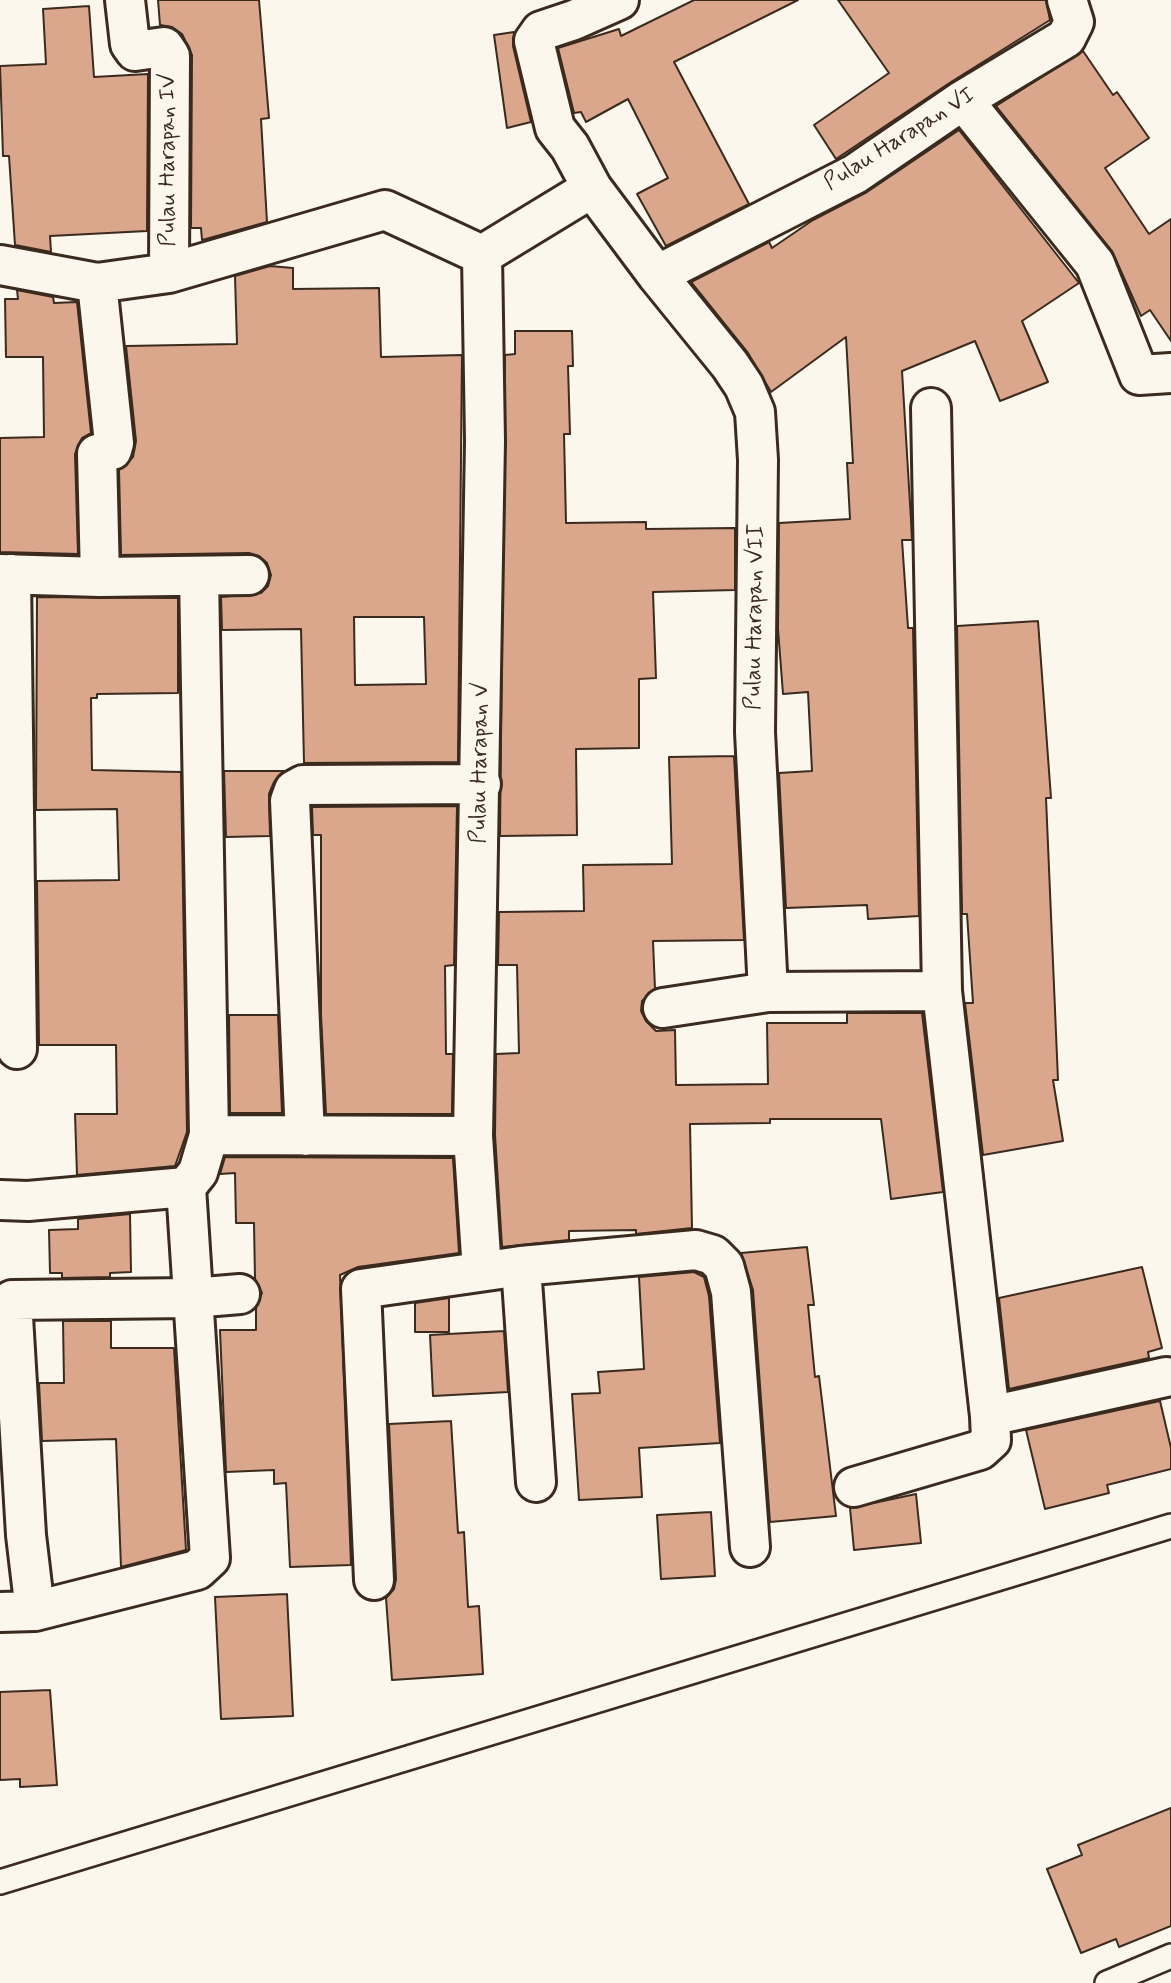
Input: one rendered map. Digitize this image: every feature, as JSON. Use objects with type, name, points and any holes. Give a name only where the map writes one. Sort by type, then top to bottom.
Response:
[{"type":"street","name":"Pulau Harapan IV","points":[[125,0],[130,44],[135,51],[164,47],[170,56],[169,273]]},
{"type":"street","name":"Pulau Harapan VII","points":[[618,0],[574,20],[541,31],[534,41],[555,128],[570,146],[592,188],[657,275],[730,365],[744,386],[755,412],[758,460],[755,732],[768,992]]},
{"type":"street","name":"Pulau Harapan VI","points":[[657,275],[855,174],[963,100],[1066,38],[1074,22],[1067,0]]},
{"type":"street","points":[[963,100],[1096,264],[1139,375],[1171,373]]},
{"type":"street","points":[[0,265],[97,283],[169,273],[386,210],[482,255],[592,188]]},
{"type":"street","name":"Pulau Harapan V","points":[[482,255],[485,441],[473,1136],[482,1270]]},
{"type":"street","points":[[97,283],[114,443],[112,450],[100,452],[97,457],[100,577]]},
{"type":"street","points":[[854,1487],[980,1450],[991,1440],[942,991],[931,408]]},
{"type":"street","points":[[17,1049],[5,574],[100,577],[249,575]]},
{"type":"street","points":[[198,576],[209,1135],[198,1172],[186,1186],[192,1298],[210,1558],[197,1570],[17,1612],[26,1535],[6,1300],[192,1298],[240,1294]]},
{"type":"street","points":[[305,1136],[290,801],[293,790],[303,785],[481,784]]},
{"type":"street","points":[[663,1008],[768,992],[942,991]]},
{"type":"street","points":[[209,1135],[473,1136]]},
{"type":"street","points":[[0,1200],[28,1201],[186,1186]]},
{"type":"street","points":[[374,1580],[360,1289],[482,1270],[696,1250],[713,1255],[724,1266],[731,1292],[750,1547]]},
{"type":"street","points":[[522,1266],[536,1482]]},
{"type":"street","points":[[990,1416],[1166,1377]]},
{"type":"lane","points":[[0,1882],[1171,1526]]},
{"type":"lane","points":[[1107,1983],[1171,1956]]},
{"type":"building","points":[[158,0],[259,0],[269,118],[261,119],[267,222],[202,240],[201,228],[191,228],[192,55],[182,34],[172,27],[160,25]]},
{"type":"building","points":[[694,0],[798,0],[674,62],[749,204],[666,246],[637,194],[668,178],[628,99],[586,122],[581,112],[574,113],[558,48],[619,29],[621,36]]},
{"type":"building","points":[[838,0],[1046,0],[1050,20],[836,159],[814,125],[889,73]]},
{"type":"building","points":[[89,6],[94,77],[148,74],[147,231],[50,236],[51,252],[15,245],[9,156],[3,156],[0,66],[46,64],[43,9]]},
{"type":"building","points":[[514,32],[513,46],[531,122],[507,128],[494,35]]},
{"type":"building","points":[[1083,51],[1113,95],[1117,92],[1149,138],[1105,168],[1149,234],[1171,219],[1171,341],[1150,310],[1141,316],[1112,251],[996,106]]},
{"type":"building","points":[[959,130],[1079,283],[1022,321],[1048,382],[1000,401],[975,341],[902,371],[912,540],[902,540],[908,628],[913,628],[919,916],[868,919],[867,905],[786,908],[779,773],[812,771],[808,692],[783,694],[778,629],[779,523],[850,519],[847,463],[853,463],[846,337],[771,392],[748,353],[691,282],[769,242],[772,248],[813,220],[867,192]]},
{"type":"building","points":[[270,266],[293,268],[293,289],[379,288],[381,357],[462,355],[458,762],[304,763],[301,629],[222,630],[221,597],[261,593],[268,586],[271,575],[267,563],[259,556],[249,553],[121,555],[119,470],[133,457],[136,441],[126,346],[237,344],[235,276]],"holes":[[[354,617],[424,617],[426,684],[355,685]]]},
{"type":"building","points":[[17,290],[53,297],[54,303],[77,302],[91,433],[82,438],[75,454],[78,554],[0,552],[0,438],[44,437],[43,357],[6,357],[5,299],[18,299]]},
{"type":"building","points":[[515,331],[572,331],[573,366],[568,366],[570,434],[564,434],[566,523],[646,522],[646,529],[735,528],[735,590],[653,592],[656,678],[639,679],[639,748],[576,749],[577,835],[500,836],[505,355],[515,354]]},
{"type":"building","points":[[37,597],[178,598],[178,693],[97,694],[97,698],[91,698],[92,770],[181,772],[187,1132],[175,1166],[77,1175],[75,1114],[117,1114],[116,1045],[39,1045],[37,881],[119,880],[117,809],[36,810]]},
{"type":"building","points":[[1038,621],[1051,798],[1046,798],[1058,1080],[1053,1080],[1063,1141],[983,1155],[965,1003],[973,1003],[967,914],[962,914],[957,626]]},
{"type":"building","points":[[734,756],[744,940],[653,941],[655,989],[642,1001],[641,1011],[656,1031],[675,1030],[676,1085],[768,1084],[767,1023],[847,1023],[847,1013],[922,1013],[943,1192],[891,1199],[881,1119],[770,1119],[770,1123],[690,1124],[692,1228],[636,1234],[636,1230],[569,1231],[569,1240],[502,1247],[495,1135],[496,1054],[519,1053],[517,965],[498,965],[499,912],[584,911],[583,865],[672,864],[669,757]]},
{"type":"building","points":[[224,771],[284,771],[274,782],[269,794],[270,836],[226,837]]},
{"type":"building","points":[[457,806],[454,965],[445,966],[446,1054],[453,1054],[452,1114],[326,1114],[321,1015],[321,835],[313,835],[312,807]]},
{"type":"building","points":[[229,1015],[278,1015],[282,1113],[230,1113]]},
{"type":"building","points":[[225,1157],[453,1158],[459,1253],[358,1267],[340,1275],[351,1565],[290,1567],[286,1483],[274,1484],[274,1470],[226,1472],[220,1330],[256,1330],[256,1308],[262,1293],[255,1279],[254,1223],[236,1223],[235,1173],[220,1174]]},
{"type":"building","points":[[130,1214],[131,1272],[110,1273],[110,1277],[62,1278],[62,1273],[50,1273],[49,1230],[78,1229],[78,1219]]},
{"type":"building","points":[[807,1247],[814,1305],[808,1305],[815,1377],[819,1376],[836,1516],[770,1522],[753,1290],[741,1253]]},
{"type":"building","points":[[1142,1267],[1162,1348],[1148,1352],[1149,1358],[1009,1389],[999,1298]]},
{"type":"building","points":[[694,1272],[704,1277],[709,1296],[720,1443],[639,1448],[642,1497],[579,1500],[572,1394],[600,1393],[598,1372],[644,1369],[639,1277]]},
{"type":"building","points":[[449,1298],[449,1332],[415,1332],[415,1303]]},
{"type":"building","points":[[63,1321],[111,1321],[111,1348],[174,1348],[186,1550],[121,1567],[116,1439],[42,1441],[39,1383],[64,1383]]},
{"type":"building","points":[[504,1331],[508,1392],[433,1396],[430,1335]]},
{"type":"building","points":[[1160,1401],[1171,1448],[1171,1469],[1107,1485],[1109,1493],[1045,1509],[1026,1430]]},
{"type":"building","points":[[451,1421],[458,1533],[464,1532],[468,1607],[479,1606],[483,1674],[392,1680],[386,1598],[394,1589],[396,1579],[389,1424]]},
{"type":"building","points":[[916,1494],[921,1543],[854,1550],[850,1508]]},
{"type":"building","points":[[711,1512],[715,1576],[661,1579],[657,1515]]},
{"type":"building","points":[[287,1594],[293,1716],[221,1719],[215,1597]]},
{"type":"building","points":[[50,1690],[57,1785],[20,1787],[20,1779],[0,1780],[0,1692]]},
{"type":"building","points":[[1171,1808],[1171,1926],[1119,1947],[1116,1939],[1081,1953],[1047,1869],[1082,1855],[1078,1845]]}]
